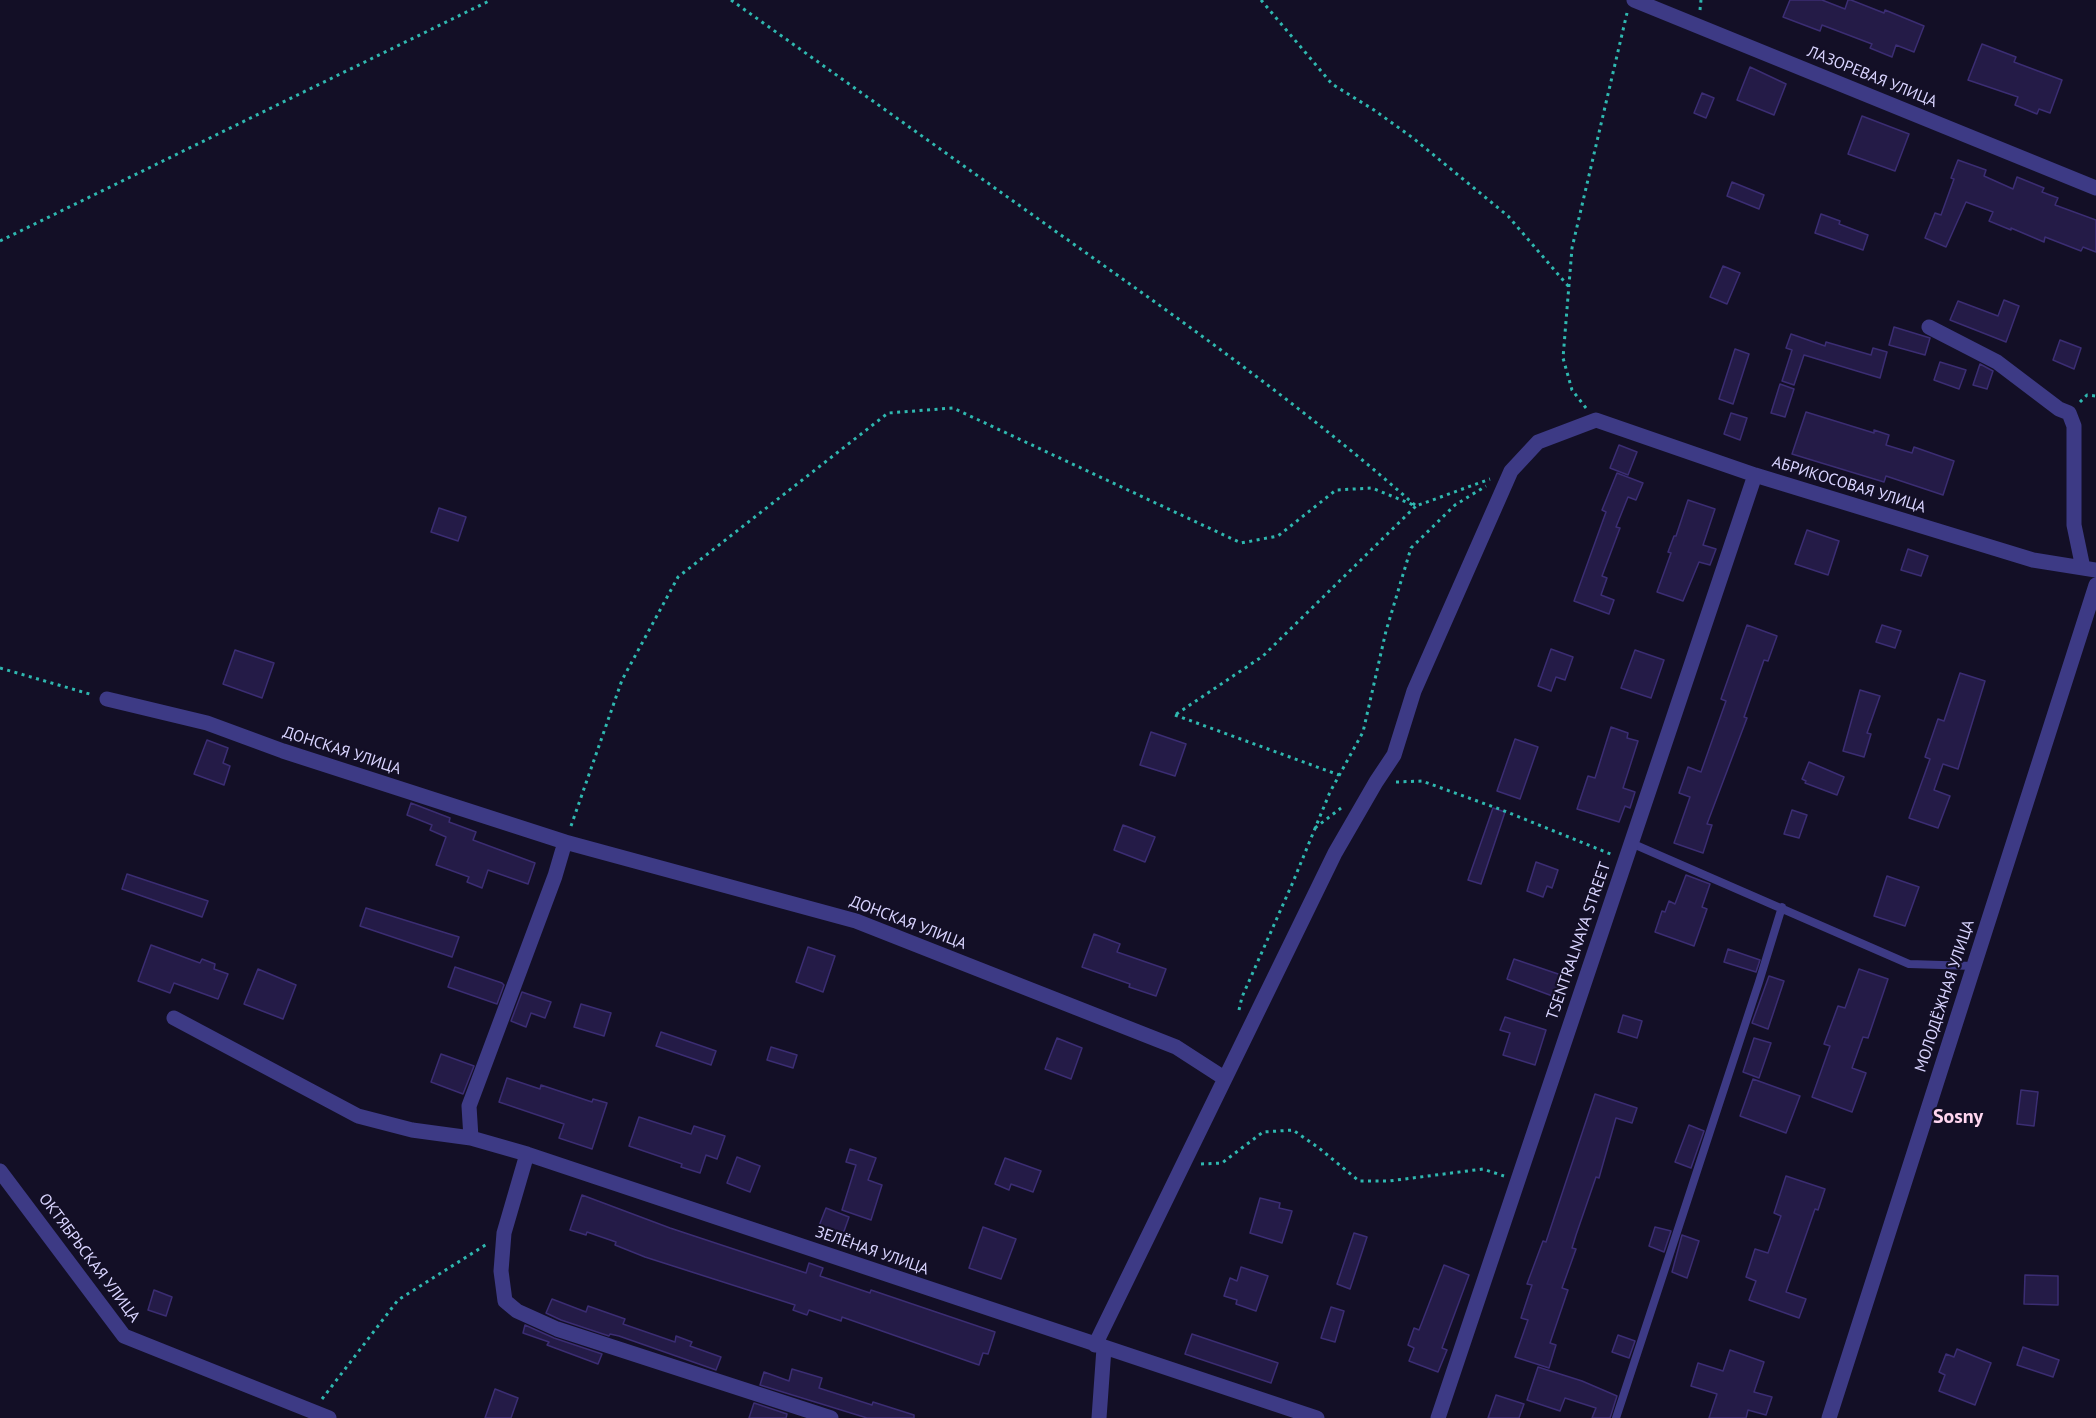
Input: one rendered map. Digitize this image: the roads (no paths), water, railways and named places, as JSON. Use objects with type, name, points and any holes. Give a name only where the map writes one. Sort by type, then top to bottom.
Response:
[{"type":"street","name":"ЛАЗОРЕВАЯ УЛИЦА","points":[[1630,6],[2096,188]]},
{"type":"street","points":[[1929,327],[1997,362],[2059,409],[2069,413],[2074,426],[2074,525],[2090,569]]},
{"type":"street","name":"АБРИКОСОВАЯ УЛИЦА","points":[[1224,1078],[1335,853],[1394,755],[1414,691],[1511,471],[1538,442],[1596,420],[1755,475],[2033,560],[2090,569]]},
{"type":"street","name":"TSENTRALNAYA STREET","points":[[1437,1418],[1755,475]]},
{"type":"street","name":"МОЛОДЁЖНАЯ УЛИЦА","points":[[1830,1418],[2096,585]]},
{"type":"street","name":"ДОНСКАЯ УЛИЦА","points":[[107,699],[207,723],[283,751],[565,842],[856,921],[1176,1047],[1224,1078]]},
{"type":"street","points":[[471,1138],[469,1106],[555,876],[565,842]]},
{"type":"street","name":"ЗЕЛЁНАЯ УЛИЦА","points":[[174,1017],[358,1116],[412,1130],[471,1138],[527,1154],[1317,1418]]},
{"type":"street","points":[[1099,1418],[1100,1346],[1224,1078]]},
{"type":"street","points":[[527,1154],[504,1233],[501,1272],[505,1301],[517,1311],[557,1329],[831,1418]]},
{"type":"street","name":"ОКТЯБРЬСКАЯ УЛИЦА","points":[[0,1171],[124,1336],[329,1418]]},
{"type":"lane","points":[[1631,843],[1909,964],[1974,966]]},
{"type":"lane","points":[[1616,1418],[1782,908]]},
{"type":"district","name":"Sosny","points":[[1958,1117]]}]
